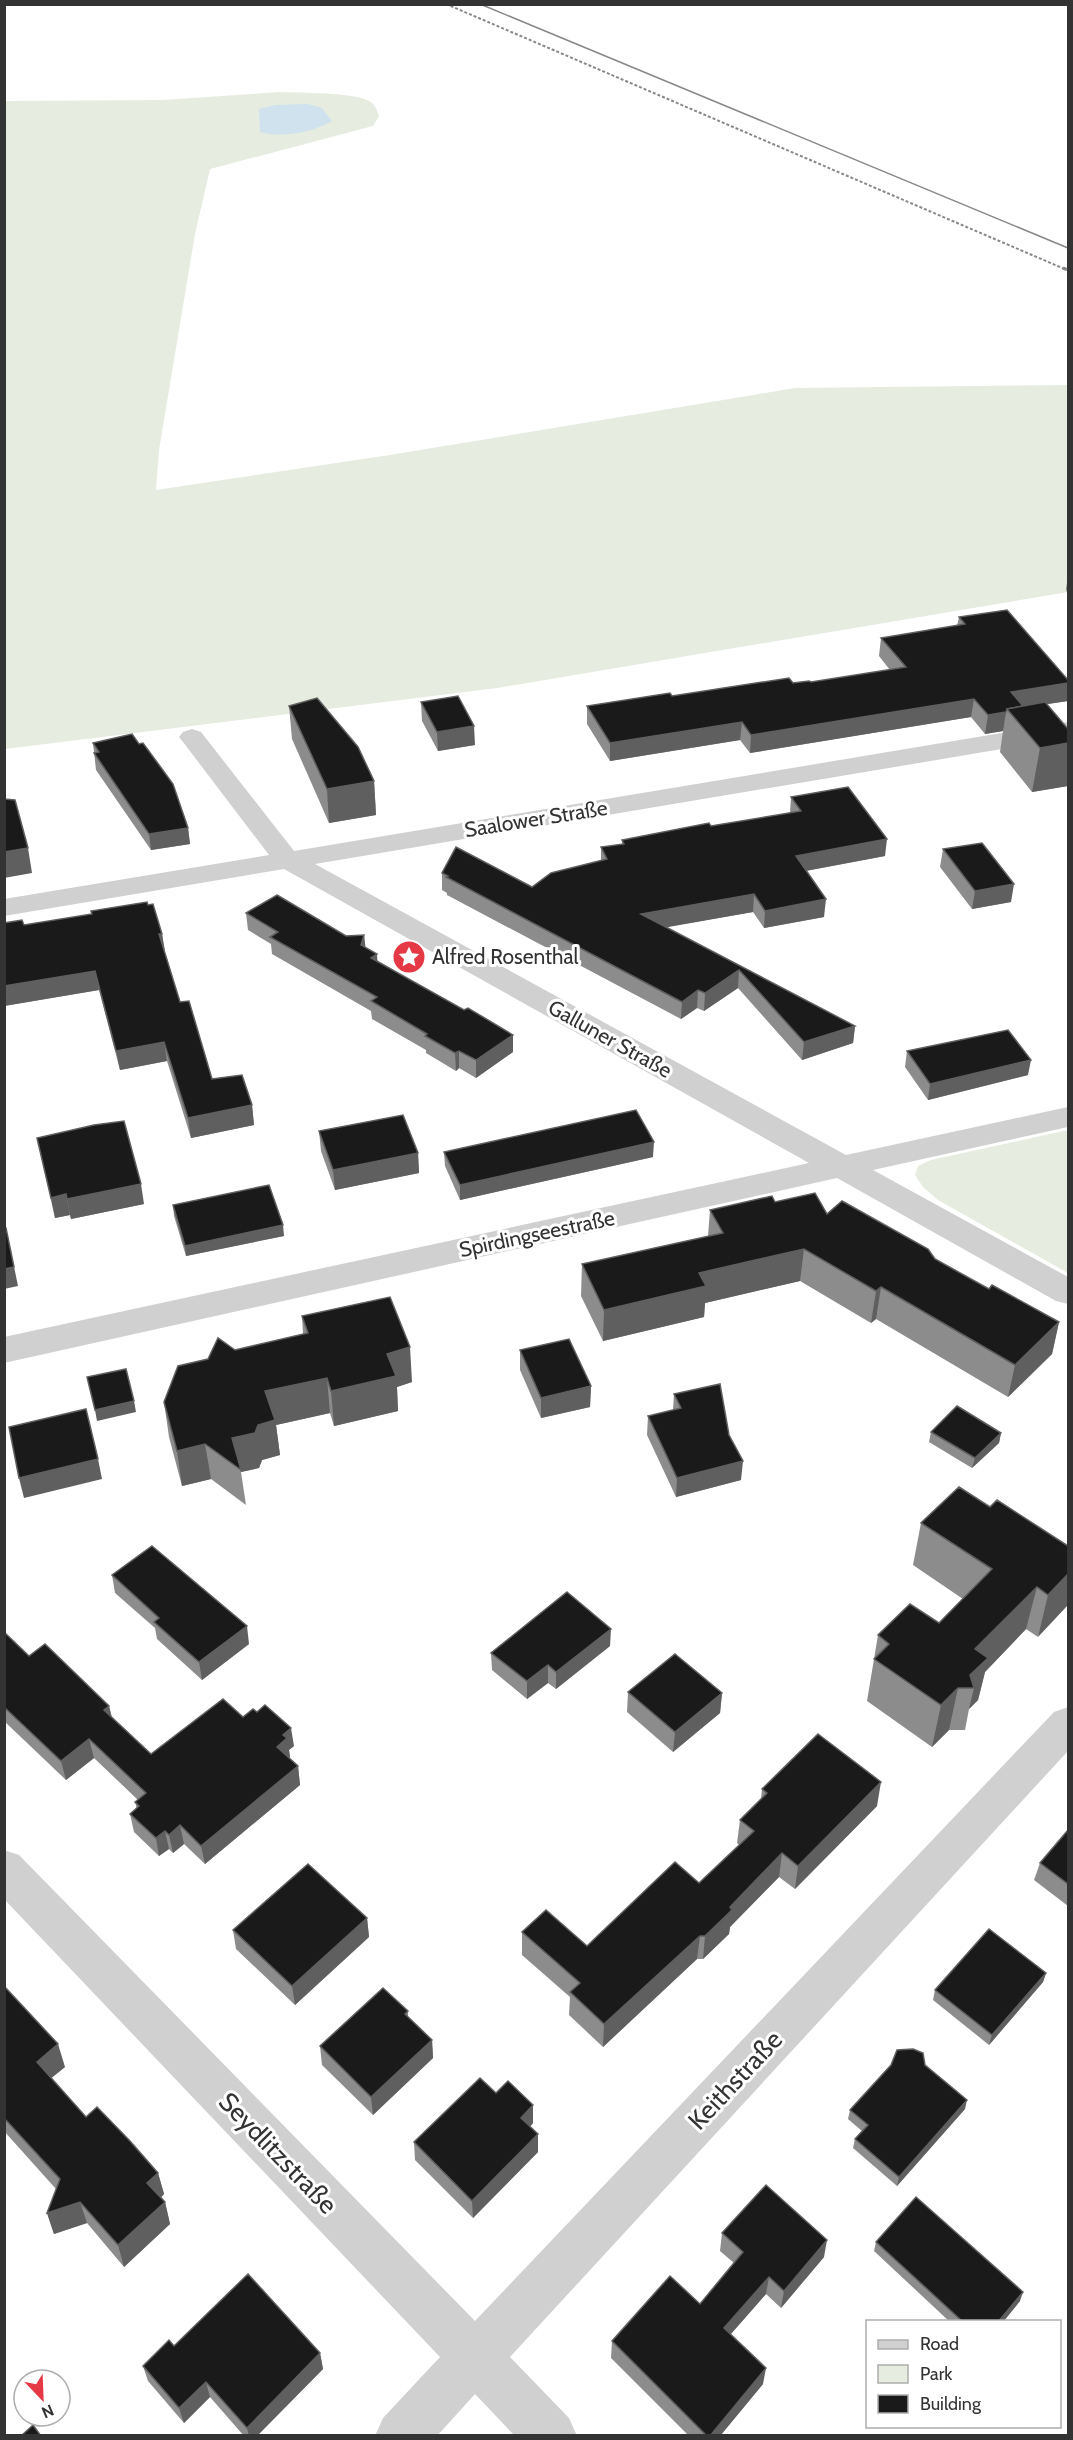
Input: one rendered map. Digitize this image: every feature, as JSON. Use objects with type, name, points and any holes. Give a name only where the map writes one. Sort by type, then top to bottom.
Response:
[{"type":"street","name":"Saalower Straße","points":[[4,908],[1068,730]]},
{"type":"street","name":"Galluner Straße","points":[[192,737],[287,860],[1068,1292]]},
{"type":"street","name":"Spirdingseestraße","points":[[4,1350],[1068,1117]]},
{"type":"street","name":"Keithstraße","points":[[401,2436],[1068,1724]]},
{"type":"street","name":"Seydlitzstraße","points":[[4,1869],[551,2436]]},
{"type":"green space","points":[[280,92],[339,94],[362,98],[373,104],[379,116],[373,126],[210,169],[195,234],[159,450],[156,490],[390,455],[795,388],[1068,385],[1068,592],[497,688],[5,749],[4,101],[163,100]]},
{"type":"green space","points":[[1068,1130],[1068,1273],[938,1200],[923,1187],[915,1175],[918,1166],[931,1160]]},
{"type":"water","points":[[308,104],[322,108],[332,121],[315,129],[297,133],[260,132],[259,109],[275,105]]},
{"type":"building","points":[[1007,610],[1068,680],[1068,683],[1011,692],[1023,706],[1007,709],[1006,712],[988,715],[974,699],[751,735],[742,722],[610,743],[587,706],[789,678],[793,683],[811,682],[906,667],[881,638],[965,624],[959,617]]},
{"type":"building","points":[[458,696],[474,726],[437,732],[421,702]]},
{"type":"building","points":[[317,698],[358,747],[374,781],[327,789],[289,706]]},
{"type":"building","points":[[1045,702],[1068,729],[1068,743],[1040,748],[1007,709]]},
{"type":"building","points":[[132,734],[139,744],[143,743],[173,784],[188,828],[149,834],[94,753],[99,752],[93,743]]},
{"type":"building","points":[[848,787],[887,839],[796,856],[826,899],[765,911],[754,894],[641,914],[855,1026],[804,1042],[739,970],[705,993],[698,990],[682,1002],[442,873],[456,847],[532,887],[551,873],[607,859],[601,847],[624,844],[622,840],[709,823],[711,826],[801,811],[791,797]]},
{"type":"building","points":[[4,799],[15,800],[28,848],[4,852]]},
{"type":"building","points":[[982,843],[1014,884],[975,891],[943,849]]},
{"type":"building","points":[[277,895],[346,936],[364,935],[361,945],[377,954],[371,958],[464,1010],[468,1008],[513,1035],[476,1060],[459,1051],[455,1053],[425,1036],[427,1034],[371,1001],[377,997],[270,937],[278,932],[246,913]]},
{"type":"building","points":[[147,902],[148,905],[153,904],[162,934],[159,934],[180,1002],[189,1001],[212,1079],[242,1075],[252,1105],[188,1118],[164,1042],[116,1051],[95,971],[4,986],[4,923],[22,920],[24,925]]},
{"type":"building","points":[[1008,1030],[1031,1060],[930,1084],[907,1051]]},
{"type":"building","points":[[636,1110],[654,1142],[460,1185],[444,1152]]},
{"type":"building","points":[[403,1115],[418,1153],[333,1170],[319,1131]]},
{"type":"building","points":[[124,1121],[141,1184],[67,1199],[66,1194],[51,1198],[37,1138],[94,1125]]},
{"type":"building","points":[[269,1185],[283,1225],[185,1246],[173,1205]]},
{"type":"building","points":[[815,1193],[827,1214],[842,1201],[928,1249],[935,1259],[989,1289],[992,1285],[1059,1322],[1015,1365],[881,1287],[876,1291],[804,1249],[699,1273],[706,1286],[604,1310],[582,1264],[723,1233],[710,1210],[772,1196],[775,1202]]},
{"type":"building","points":[[4,1228],[6,1228],[14,1267],[4,1269]]},
{"type":"building","points":[[390,1297],[410,1347],[387,1354],[396,1376],[331,1391],[327,1378],[265,1391],[275,1420],[258,1425],[255,1433],[232,1438],[241,1470],[205,1444],[177,1451],[164,1402],[178,1366],[208,1359],[218,1338],[235,1350],[308,1333],[302,1316]]},
{"type":"building","points":[[569,1339],[591,1386],[541,1398],[520,1350]]},
{"type":"building","points":[[126,1369],[134,1401],[95,1410],[87,1377]]},
{"type":"building","points":[[720,1384],[729,1435],[743,1461],[677,1478],[648,1416],[681,1408],[674,1394]]},
{"type":"building","points":[[957,1406],[1001,1433],[975,1458],[931,1432]]},
{"type":"building","points":[[86,1409],[98,1459],[19,1478],[9,1427]]},
{"type":"building","points":[[959,1487],[990,1507],[997,1500],[1068,1546],[1068,1574],[1048,1595],[1037,1587],[975,1649],[988,1658],[970,1675],[974,1688],[958,1688],[941,1705],[874,1659],[889,1644],[878,1635],[910,1604],[939,1623],[992,1569],[921,1523]]},
{"type":"building","points":[[152,1546],[247,1626],[199,1662],[154,1622],[159,1618],[112,1575]]},
{"type":"building","points":[[567,1592],[611,1629],[556,1672],[548,1665],[527,1681],[491,1653]]},
{"type":"building","points":[[4,1632],[29,1656],[45,1644],[109,1706],[104,1710],[151,1754],[223,1699],[243,1717],[253,1709],[257,1712],[265,1705],[291,1728],[283,1735],[287,1738],[277,1747],[298,1766],[201,1846],[180,1825],[169,1835],[165,1831],[156,1838],[130,1814],[139,1806],[135,1802],[146,1793],[89,1739],[61,1761],[4,1707]]},
{"type":"building","points":[[675,1654],[722,1693],[675,1732],[628,1692]]},
{"type":"building","points":[[818,1734],[881,1782],[798,1866],[782,1853],[730,1907],[732,1910],[705,1936],[700,1936],[604,2024],[570,1992],[580,1983],[522,1932],[546,1910],[587,1946],[675,1862],[699,1883],[754,1831],[740,1820],[767,1793],[762,1789]]},
{"type":"building","points":[[1068,1830],[1068,1884],[1040,1863]]},
{"type":"building","points":[[308,1864],[367,1918],[292,1986],[233,1930]]},
{"type":"building","points":[[989,1929],[1046,1973],[992,2035],[935,1990]]},
{"type":"building","points":[[4,1986],[58,2044],[37,2062],[86,2117],[97,2107],[158,2173],[147,2183],[165,2202],[118,2245],[80,2202],[47,2213],[60,2179],[4,2118]]},
{"type":"building","points":[[383,1988],[408,2011],[405,2014],[432,2040],[371,2097],[320,2046]]},
{"type":"building","points":[[913,2049],[923,2053],[925,2065],[967,2100],[899,2177],[855,2139],[868,2125],[850,2110],[891,2065],[897,2050]]},
{"type":"building","points":[[480,2078],[496,2093],[508,2081],[533,2105],[521,2118],[538,2134],[472,2201],[414,2142]]},
{"type":"building","points":[[766,2185],[827,2240],[784,2291],[769,2277],[724,2328],[766,2368],[710,2436],[707,2436],[612,2341],[670,2276],[700,2304],[743,2252],[722,2233]]},
{"type":"building","points":[[916,2197],[1023,2292],[1000,2320],[961,2320],[876,2242]]},
{"type":"building","points":[[248,2274],[320,2353],[247,2428],[206,2382],[179,2408],[143,2366],[169,2340],[174,2346]]},
{"type":"building","points":[[30,2428],[35,2428],[41,2436],[21,2436]]},
{"type":"tram line","points":[[480,4],[1068,248]]},
{"type":"railway","points":[[446,4],[1067,270]]},
{"type":"railway","points":[[1063,268],[1068,270]]},
{"type":"place","name":"Alfred Rosenthal","points":[[409,957]]}]
